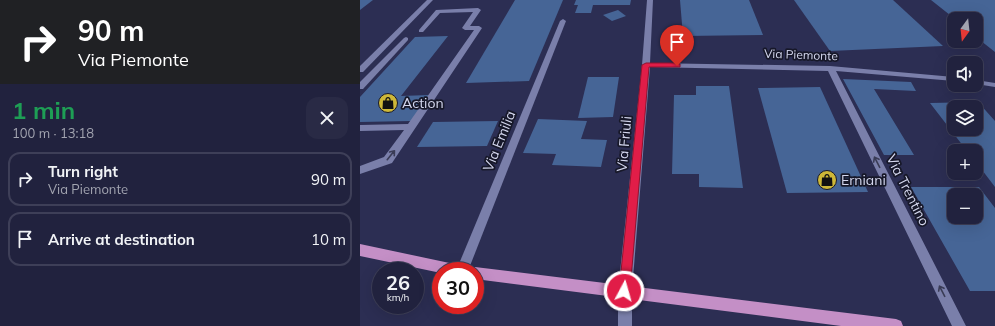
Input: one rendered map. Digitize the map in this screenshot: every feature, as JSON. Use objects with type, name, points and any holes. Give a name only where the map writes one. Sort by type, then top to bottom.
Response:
[{"type":"main road","points":[[360,250],[432,265]]},
{"type":"main road","points":[[484,274],[896,326]]},
{"type":"street","points":[[360,70],[430,0]]},
{"type":"street","name":"Via Friuli","points":[[625,326],[624,291],[646,65],[650,0]]},
{"type":"street","points":[[360,170],[388,160],[478,28],[465,28],[478,10],[438,11],[421,30]]},
{"type":"street","name":"Via Emilia","points":[[464,262],[563,21]]},
{"type":"street","points":[[360,87],[406,39]]},
{"type":"street","name":"Via Piemonte","points":[[646,65],[830,68],[947,78]]},
{"type":"street","name":"Via Trentino","points":[[830,68],[959,326]]},
{"type":"street","points":[[983,84],[993,86]]},
{"type":"street","points":[[360,128],[411,127]]},
{"type":"building","points":[[360,0],[373,0],[360,10]]},
{"type":"building","points":[[515,0],[563,0],[529,81],[466,83]]},
{"type":"building","points":[[576,0],[631,0],[630,5],[593,5],[591,13],[575,13],[578,5],[574,5]]},
{"type":"building","points":[[680,0],[749,0],[763,35],[683,36]]},
{"type":"building","points":[[794,0],[893,0],[943,46],[830,51]]},
{"type":"building","points":[[931,0],[995,0],[995,52],[983,43],[983,12],[947,13]]},
{"type":"building","points":[[618,10],[626,16],[612,21],[603,15]]},
{"type":"building","points":[[448,36],[401,96],[429,95],[411,121],[360,122],[360,97],[415,37]]},
{"type":"building","points":[[588,77],[619,77],[613,117],[578,118]]},
{"type":"building","points":[[843,79],[911,82],[916,91],[874,89],[914,155],[884,155]]},
{"type":"building","points":[[696,86],[729,86],[743,188],[699,187],[699,174],[672,174],[674,95],[696,95]]},
{"type":"building","points":[[820,87],[868,192],[787,193],[758,88]]},
{"type":"building","points":[[930,103],[947,103],[947,125]]},
{"type":"building","points":[[983,108],[995,121],[995,187],[983,171],[983,144],[962,144],[955,136],[983,136]]},
{"type":"building","points":[[538,119],[587,121],[581,139],[607,140],[601,167],[552,165],[556,154],[523,153]]},
{"type":"building","points":[[498,121],[487,146],[417,147],[433,122]]},
{"type":"building","points":[[911,187],[979,187],[980,188],[947,188],[947,224],[983,224],[983,192],[995,208],[995,291],[970,291]]},
{"type":"place","name":"Action","points":[[388,103]]},
{"type":"place","name":"Erniani","points":[[827,180]]},
{"type":"route","points":[[624,291],[646,65],[677,66]]}]
